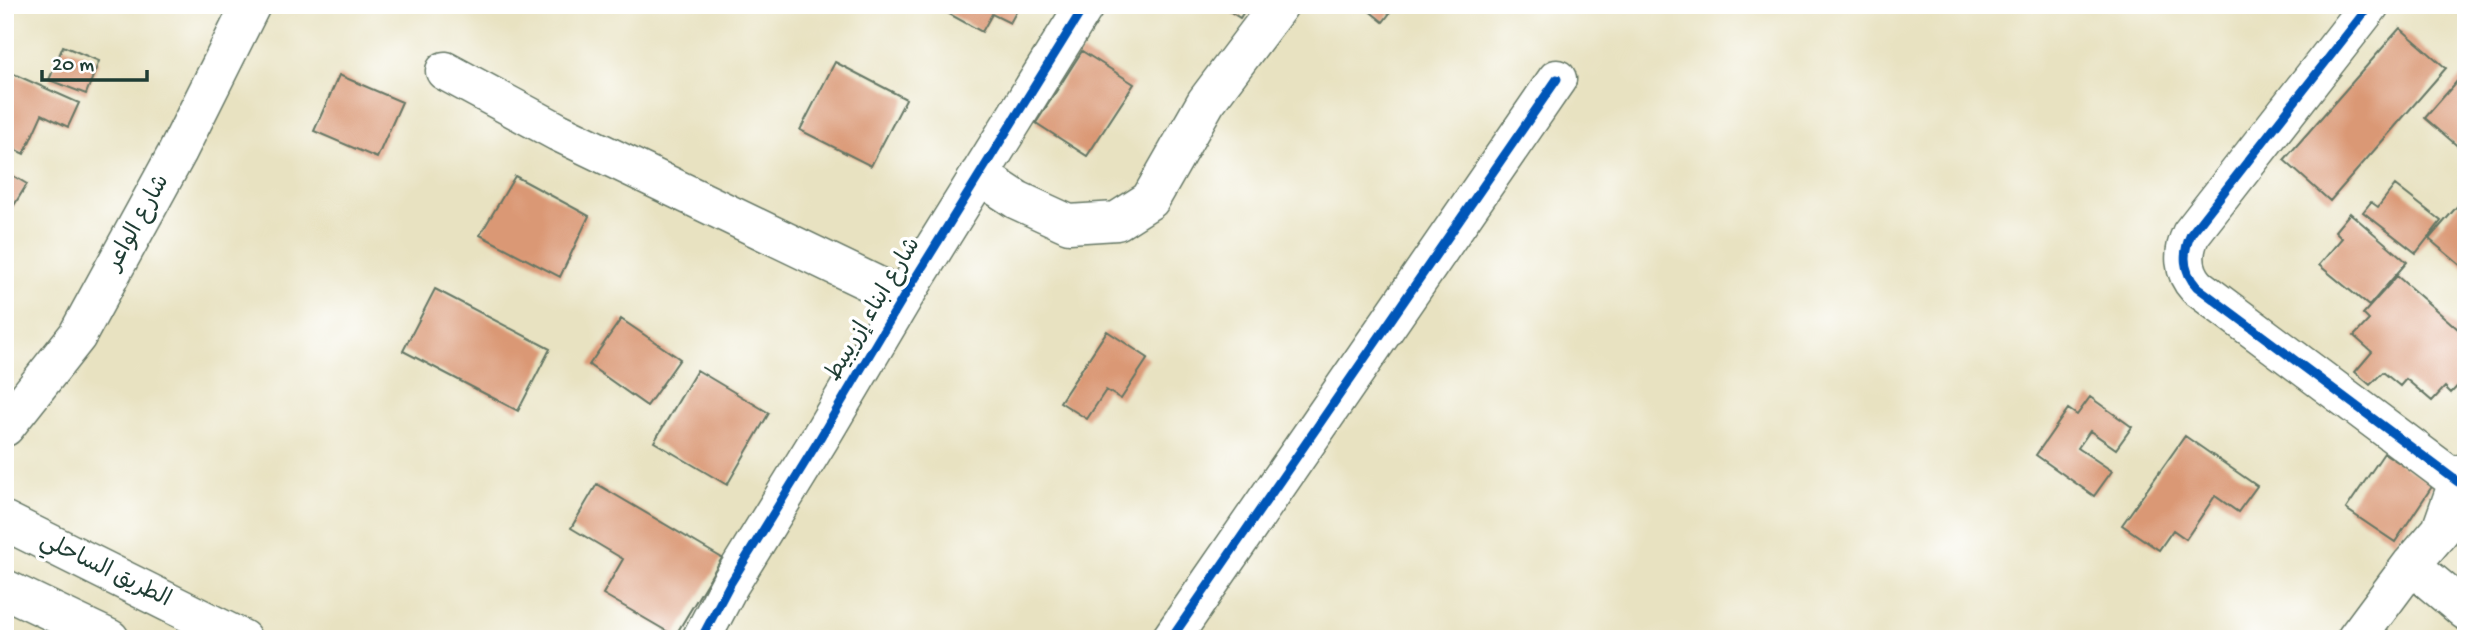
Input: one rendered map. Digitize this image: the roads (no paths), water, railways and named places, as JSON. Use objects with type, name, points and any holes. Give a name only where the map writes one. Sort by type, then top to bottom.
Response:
[{"type":"main road","name":"شارع الواعر","points":[[5,426],[77,336],[177,153],[251,5]]},
{"type":"main road","name":"شارع ابناء إزريبيط","points":[[701,639],[730,584],[903,298],[1085,5]]},
{"type":"main road","points":[[979,175],[1017,200],[1069,224],[1117,221],[1150,200],[1206,102],[1279,5]]},
{"type":"main road","points":[[2356,639],[2411,565],[2441,530],[2462,477],[2197,287],[2186,269],[2185,251],[2191,234],[2370,5]]},
{"type":"main road","points":[[445,71],[589,148],[903,298]]},
{"type":"main road","points":[[1171,639],[1557,79]]},
{"type":"main road","name":"الطريق الساحلي","points":[[5,521],[243,639]]},
{"type":"main road","points":[[2411,565],[2466,611]]},
{"type":"main road","points":[[5,589],[110,639]]}]
